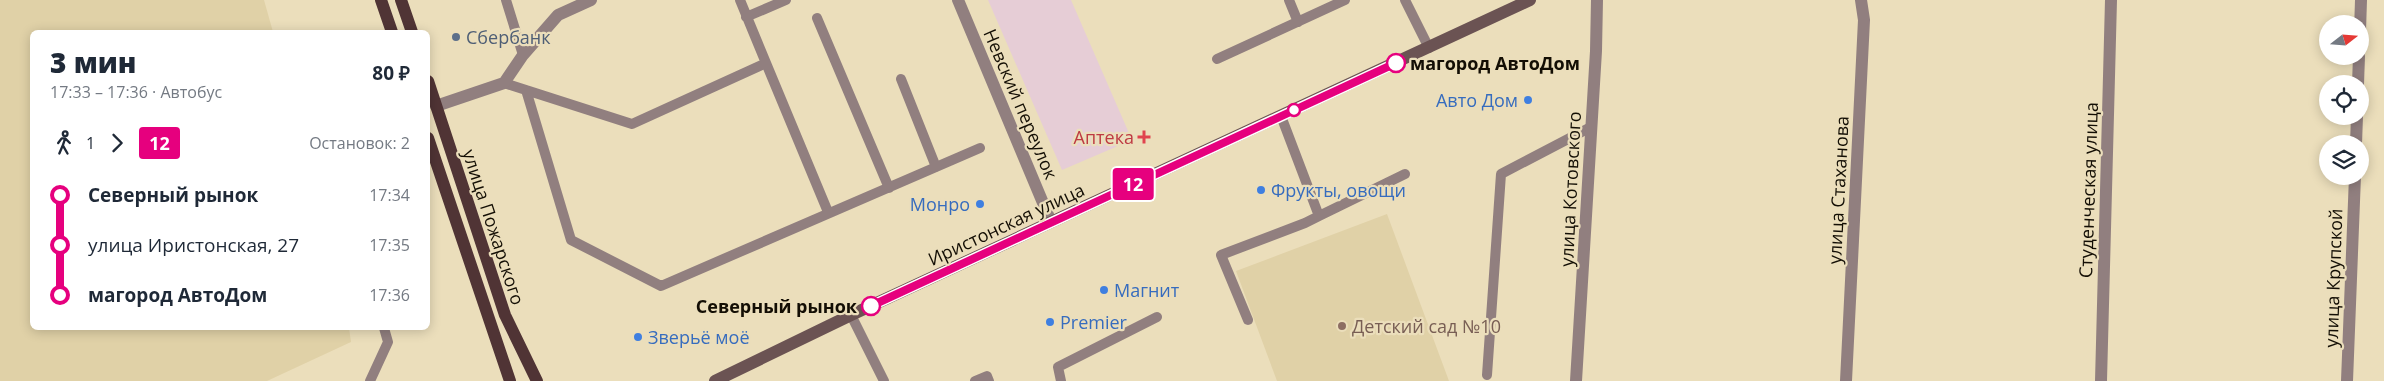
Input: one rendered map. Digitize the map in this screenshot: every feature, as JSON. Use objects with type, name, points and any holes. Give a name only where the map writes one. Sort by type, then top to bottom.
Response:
[{"type":"main road","points":[[381,0],[391,30]]},
{"type":"main road","points":[[401,0],[411,30]]},
{"type":"main road","name":"Иристонская улица","points":[[715,381],[852,315],[1530,0]]},
{"type":"main road","name":"улица Пожарского","points":[[430,87],[505,315],[537,381]]},
{"type":"main road","name":"улица Пожарского","points":[[430,144],[510,381]]},
{"type":"street","points":[[436,106],[504,83],[523,55],[558,15],[591,0]]},
{"type":"street","name":"Невский переулок","points":[[958,0],[1052,222]]},
{"type":"street","name":"улица Котовского","points":[[1576,381],[1591,128],[1596,0]]},
{"type":"street","name":"улица Стаханова","points":[[1846,381],[1864,20],[1861,0]]},
{"type":"street","name":"Студенческая улица","points":[[2100,381],[2111,0]]},
{"type":"street","points":[[2361,0],[2361,15]]},
{"type":"street","name":"улица Крупской","points":[[2347,381],[2354,185]]},
{"type":"lane","points":[[506,0],[523,55]]},
{"type":"lane","points":[[740,0],[828,212]]},
{"type":"lane","points":[[746,17],[786,0]]},
{"type":"lane","points":[[1288,0],[1298,22]]},
{"type":"lane","points":[[1216,59],[1345,0]]},
{"type":"lane","points":[[1405,0],[1429,48]]},
{"type":"lane","points":[[817,18],[889,188]]},
{"type":"lane","points":[[504,83],[632,124],[766,63]]},
{"type":"lane","points":[[901,79],[936,167]]},
{"type":"lane","points":[[526,90],[571,240],[661,286],[828,212],[889,188],[980,148]]},
{"type":"lane","points":[[1281,116],[1319,216]]},
{"type":"lane","points":[[1487,375],[1501,174],[1591,128]]},
{"type":"lane","points":[[1248,320],[1222,255],[1305,223],[1405,174]]},
{"type":"lane","points":[[852,315],[884,381]]},
{"type":"lane","points":[[1061,381],[1058,367],[1156,317]]},
{"type":"lane","points":[[370,381],[388,342],[385,330]]},
{"type":"lane","points":[[975,381],[987,376],[989,381]]},
{"type":"shaded area","points":[[0,0],[264,0],[272,30],[30,30],[30,330],[349,330],[351,342],[267,381],[0,381]]},
{"type":"shaded area","points":[[988,0],[1071,0],[1132,140],[1062,170]]},
{"type":"shaded area","name":"Детский сад №10","points":[[1387,214],[1449,381],[1277,381],[1236,271]]},
{"type":"bus line","name":"12","points":[[871,306],[1396,63]]},
{"type":"place","name":"Сбербанк","points":[[456,37]]},
{"type":"place","name":"магород АвтоДом","points":[[1396,63]]},
{"type":"place","name":"Авто Дом","points":[[1528,100]]},
{"type":"place","name":"Аптека","points":[[1144,137]]},
{"type":"place","name":"Фрукты, овощи","points":[[1261,190]]},
{"type":"place","name":"Монро","points":[[980,204]]},
{"type":"place","name":"Магнит","points":[[1104,290]]},
{"type":"place","name":"Северный рынок","points":[[871,306]]},
{"type":"place","name":"Premier","points":[[1050,322]]},
{"type":"place","name":"Детский сад №10","points":[[1342,326]]},
{"type":"place","name":"Зверьё моё","points":[[638,337]]}]
